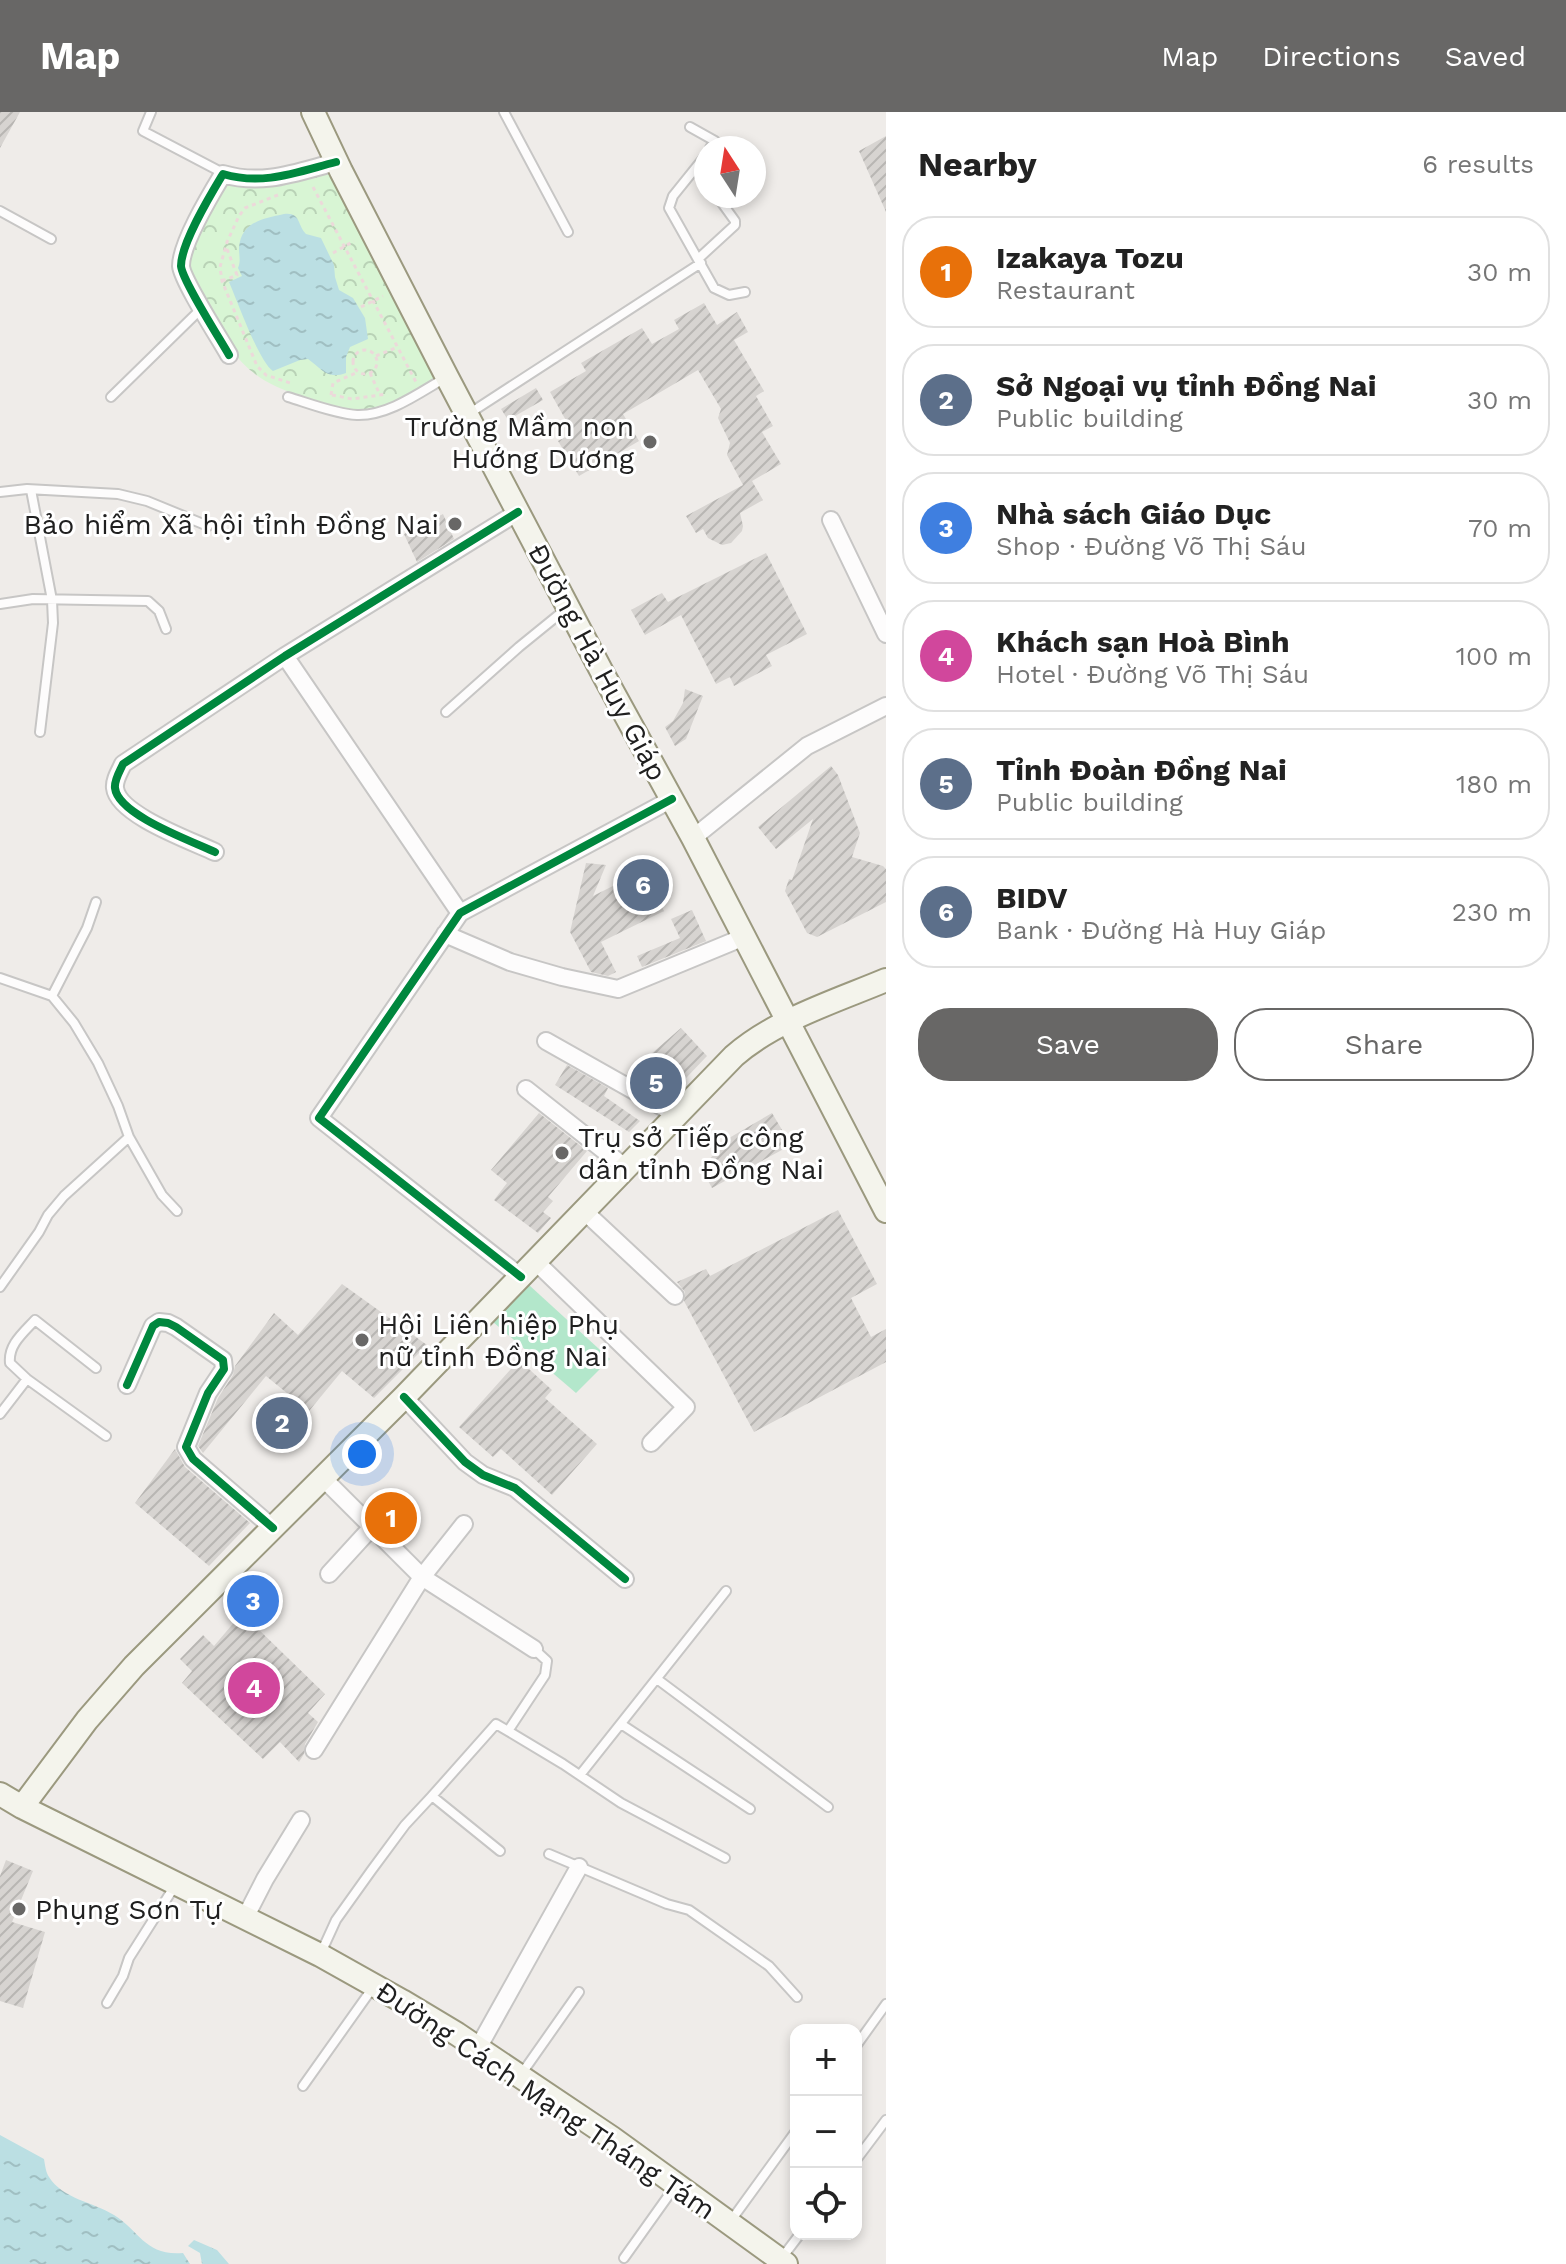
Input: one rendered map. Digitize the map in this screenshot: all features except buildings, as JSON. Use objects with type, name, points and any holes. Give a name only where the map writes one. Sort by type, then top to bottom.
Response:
[{"type":"main road","name":"Đường Hà Huy Giáp","points":[[313,112],[447,377],[693,838],[886,1211]]},
{"type":"main road","points":[[22,1807],[104,1699],[404,1397],[742,1049],[788,1021],[886,980]]},
{"type":"main road","name":"Đường Cách Mạng Tháng Tám","points":[[0,1794],[375,1985],[520,2076],[677,2184],[783,2262]]},
{"type":"street","points":[[229,355],[183,275],[182,261],[193,232],[223,174],[262,180],[336,162]]},
{"type":"street","points":[[215,852],[132,811],[122,803],[115,791],[123,764],[285,656],[518,512]]},
{"type":"street","points":[[831,520],[886,634]]},
{"type":"street","points":[[285,656],[460,913]]},
{"type":"street","points":[[693,838],[807,746],[886,706]]},
{"type":"street","points":[[651,1443],[686,1407],[528,1270],[319,1118],[460,913],[672,799]]},
{"type":"street","points":[[445,934],[510,962],[618,989],[744,937]]},
{"type":"street","points":[[546,1041],[677,1115]]},
{"type":"street","points":[[526,1089],[626,1168]]},
{"type":"street","points":[[584,1211],[675,1296]]},
{"type":"street","points":[[127,1385],[153,1326],[159,1322],[176,1327],[223,1360],[224,1369],[208,1393],[186,1447],[193,1459],[273,1528]]},
{"type":"street","points":[[404,1397],[465,1462],[483,1475],[515,1488],[625,1579]]},
{"type":"street","points":[[323,1478],[422,1577],[534,1649]]},
{"type":"street","points":[[314,1750],[422,1577],[464,1524]]},
{"type":"street","points":[[329,1574],[371,1528]]},
{"type":"street","points":[[245,1918],[301,1820]]},
{"type":"street","points":[[478,2048],[579,1867]]},
{"type":"lane","points":[[151,112],[143,131],[223,174]]},
{"type":"lane","points":[[504,112],[568,232]]},
{"type":"lane","points":[[690,127],[706,136]]},
{"type":"lane","points":[[694,170],[673,196],[669,208],[714,288],[729,295],[745,292]]},
{"type":"lane","points":[[467,415],[700,261],[735,225],[726,208]]},
{"type":"lane","points":[[0,211],[51,239]]},
{"type":"lane","points":[[111,397],[202,308]]},
{"type":"lane","points":[[288,397],[353,415],[365,414],[382,411],[447,377]]},
{"type":"lane","points":[[31,490],[52,600],[53,623],[40,732]]},
{"type":"lane","points":[[0,492],[31,490],[134,496],[208,526]]},
{"type":"lane","points":[[0,604],[52,600],[148,601],[159,611],[166,629]]},
{"type":"lane","points":[[446,712],[568,607]]},
{"type":"lane","points":[[52,996],[87,928],[96,902]]},
{"type":"lane","points":[[0,978],[52,996],[74,1023],[91,1050],[129,1137],[162,1195],[177,1211]]},
{"type":"lane","points":[[0,1287],[56,1206],[129,1137]]},
{"type":"lane","points":[[96,1368],[35,1320],[9,1354],[10,1363],[27,1379],[106,1436]]},
{"type":"lane","points":[[0,1414],[27,1379]]},
{"type":"lane","points":[[580,1775],[726,1591]]},
{"type":"lane","points":[[508,1731],[545,1675],[547,1661],[534,1649]]},
{"type":"lane","points":[[657,1679],[828,1807]]},
{"type":"lane","points":[[320,1955],[336,1920],[405,1825],[496,1724],[621,1803],[725,1858]]},
{"type":"lane","points":[[621,1724],[750,1809]]},
{"type":"lane","points":[[432,1796],[500,1851]]},
{"type":"lane","points":[[549,1854],[667,1904],[689,1910],[769,1966],[797,1997]]},
{"type":"lane","points":[[107,2003],[120,1983],[129,1958],[176,1884]]},
{"type":"lane","points":[[303,2086],[375,1985]]},
{"type":"lane","points":[[520,2076],[579,1992]]},
{"type":"lane","points":[[862,2038],[886,2004]]},
{"type":"lane","points":[[862,2152],[886,2120]]},
{"type":"lane","points":[[730,2223],[790,2139]]},
{"type":"lane","points":[[624,2258],[677,2184]]},
{"type":"lane","points":[[783,2262],[796,2240]]},
{"type":"path","points":[[311,184],[416,382],[405,387]]},
{"type":"path","points":[[282,194],[245,208],[226,246],[220,267],[222,281],[261,372],[301,386]]},
{"type":"path","points":[[333,253],[355,240]]},
{"type":"path","points":[[222,281],[237,275],[226,246]]},
{"type":"path","points":[[361,307],[384,296]]},
{"type":"path","points":[[376,356],[398,347]]},
{"type":"path","points":[[358,372],[353,362],[358,352],[370,350],[376,356],[377,364],[370,373]]},
{"type":"path","points":[[370,373],[358,372],[333,383],[331,395],[352,399],[394,392]]},
{"type":"path","points":[[370,373],[380,395]]},
{"type":"green space","points":[[328,169],[435,379],[398,400],[368,410],[351,411],[288,392],[245,366],[225,340],[187,273],[194,238],[227,178]]},
{"type":"green space","points":[[529,1285],[610,1359],[576,1393],[493,1322]]},
{"type":"water","points":[[284,214],[296,217],[306,234],[321,238],[334,265],[339,290],[353,298],[365,318],[368,339],[350,347],[346,357],[346,373],[329,374],[308,359],[273,371],[255,344],[229,282],[242,276],[238,268],[239,248],[248,227]]},
{"type":"water","points":[[0,2135],[44,2159],[48,2175],[62,2190],[114,2215],[152,2247],[170,2253],[183,2253],[190,2264],[0,2264]]},
{"type":"water","points":[[194,2240],[217,2250],[229,2264],[202,2264],[200,2253],[188,2246]]},
{"type":"cycle path","points":[[229,355],[194,296],[181,266],[186,245],[204,206],[223,174],[266,178],[336,162]]},
{"type":"cycle path","points":[[215,852],[158,826],[129,808],[119,798],[115,788],[123,764],[285,656],[518,512]]},
{"type":"cycle path","points":[[521,1277],[319,1118],[460,913],[672,799]]},
{"type":"cycle path","points":[[127,1385],[153,1326],[159,1322],[176,1327],[223,1360],[224,1369],[208,1393],[186,1447],[193,1459],[273,1528]]},
{"type":"cycle path","points":[[404,1397],[465,1462],[483,1475],[515,1488],[625,1579]]},
{"type":"place","name":"Trường Mầm non Hướng Dương","points":[[650,442]]},
{"type":"place","name":"Bảo hiểm Xã hội tỉnh Đồng Nai","points":[[455,524]]},
{"type":"place","name":"BIDV","points":[[643,885]]},
{"type":"place","name":"Tỉnh Đoàn Đồng Nai","points":[[656,1083]]},
{"type":"place","name":"Trụ sở Tiếp công dân tỉnh Đồng Nai","points":[[562,1153]]},
{"type":"place","name":"Hội Liên hiệp Phụ nữ tỉnh Đồng Nai","points":[[362,1340]]},
{"type":"place","name":"Sở Ngoại vụ tỉnh Đồng Nai","points":[[282,1423]]},
{"type":"place","name":"Izakaya Tozu","points":[[391,1518]]},
{"type":"place","name":"Nhà sách Giáo Dục","points":[[253,1601]]},
{"type":"place","name":"Khách sạn Hoà Bình","points":[[254,1688]]},
{"type":"place","name":"Phụng Sơn Tự","points":[[19,1909]]}]
